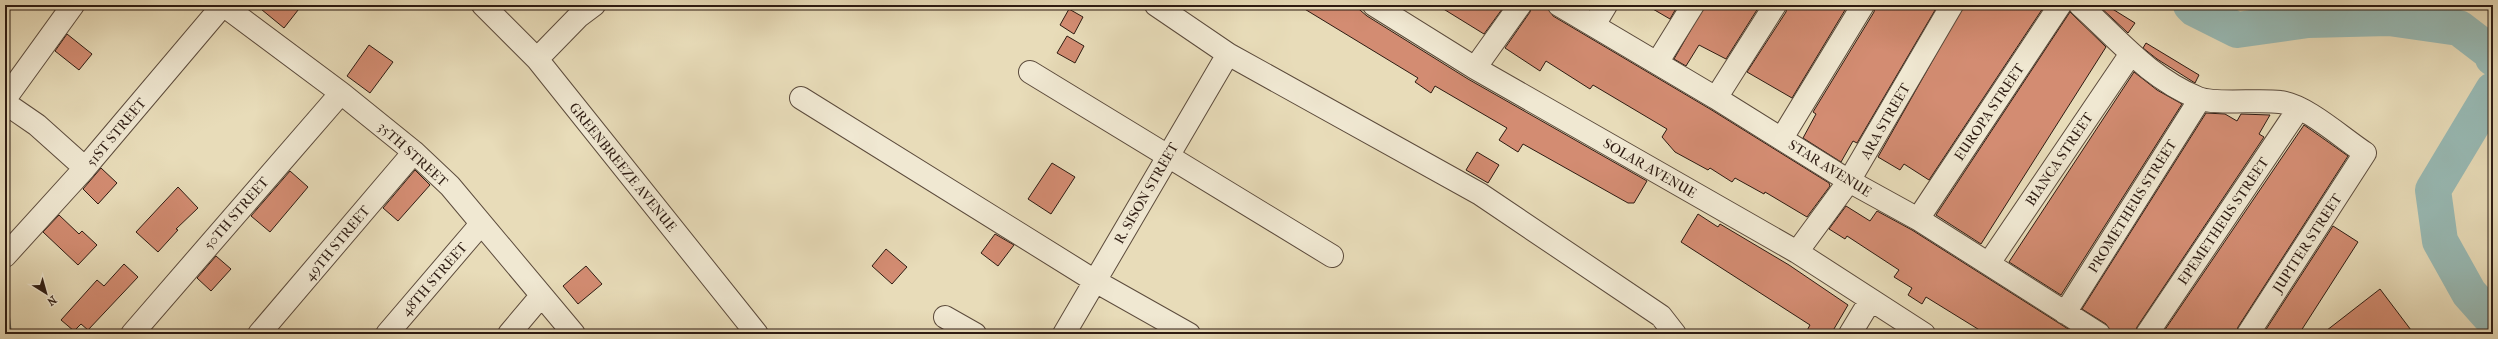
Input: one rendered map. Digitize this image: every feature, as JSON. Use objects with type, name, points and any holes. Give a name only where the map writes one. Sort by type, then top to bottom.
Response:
[{"type":"street","points":[[5,99],[73,5]]},
{"type":"street","name":"35TH STREET","points":[[223,5],[341,93],[414,152],[450,186],[574,334]]},
{"type":"street","name":"51ST STREET","points":[[6,254],[85,168],[223,5]]},
{"type":"street","name":"GREENBREEZE AVENUE","points":[[483,5],[537,58],[757,334]]},
{"type":"street","points":[[537,58],[578,17],[594,5]]},
{"type":"street","points":[[1156,5],[1228,54],[1480,194],[1661,316],[1675,334]]},
{"type":"street","name":"SOLAR AVENUE","points":[[1374,5],[1475,68],[1797,252],[1870,301],[1924,334]]},
{"type":"street","points":[[1475,68],[1520,5]]},
{"type":"street","name":"STAR AVENUE","points":[[1559,5],[1782,138],[1849,181],[1918,219],[2099,334]]},
{"type":"street","points":[[1594,25],[1606,5]]},
{"type":"street","points":[[1657,63],[1693,5]]},
{"type":"street","points":[[1716,98],[1775,5]]},
{"type":"street","points":[[1782,138],[1863,5]]},
{"type":"street","name":"ARA STREET","points":[[1797,252],[1849,181],[1952,5]]},
{"type":"street","name":"EUROPA STREET","points":[[1918,219],[2060,5]]},
{"type":"street","points":[[2080,5],[2130,55],[2158,78],[2200,99],[2282,102],[2298,108]]},
{"type":"street","name":"R. SISON STREET","points":[[1064,334],[1228,54]]},
{"type":"street","name":"BIANCA STREET","points":[[1989,263],[2130,55]]},
{"type":"street","points":[[1030,72],[1332,256]]},
{"type":"street","name":"50TH STREET","points":[[132,334],[341,93]]},
{"type":"street","points":[[801,98],[1095,281],[1189,334]]},
{"type":"street","name":"PROMETHEUS STREET","points":[[2065,313],[2200,99]]},
{"type":"street","points":[[5,103],[38,124],[85,168]]},
{"type":"street","name":"JUPITER STREET","points":[[2248,334],[2365,153],[2298,108]]},
{"type":"street","name":"EPEMETHEUS STREET","points":[[2147,334],[2298,108]]},
{"type":"street","name":"49TH STREET","points":[[259,334],[414,152]]},
{"type":"street","name":"48TH STREET","points":[[387,334],[481,224]]},
{"type":"street","points":[[509,334],[541,296]]},
{"type":"street","points":[[1850,334],[1870,301]]},
{"type":"street","points":[[946,317],[975,334]]},
{"type":"building","points":[[256,5],[302,5],[284,28]]},
{"type":"building","points":[[1298,5],[1354,5],[1367,16],[1468,79],[1647,181],[1634,203],[1628,203],[1523,144],[1518,152],[1499,140],[1507,128],[1435,86],[1431,93],[1415,82],[1418,78]]},
{"type":"building","points":[[1437,5],[1505,5],[1484,34]]},
{"type":"building","points":[[1532,5],[1547,5],[1553,16],[1710,109],[1829,183],[1830,186],[1807,217],[1765,192],[1764,194],[1735,178],[1732,182],[1710,168],[1708,170],[1675,152],[1662,137],[1667,129],[1593,85],[1590,89],[1546,61],[1540,71],[1505,48],[1530,12]]},
{"type":"building","points":[[1646,5],[1678,5],[1670,19]]},
{"type":"building","points":[[1705,5],[1760,5],[1726,59],[1699,45],[1686,66],[1674,59]]},
{"type":"building","points":[[1787,5],[1848,5],[1792,98],[1747,72],[1786,12]]},
{"type":"building","points":[[1875,5],[1938,5],[1857,143],[1853,141],[1841,162],[1803,138],[1816,114],[1813,112],[1874,12]]},
{"type":"building","points":[[1964,5],[2045,5],[1929,180],[1904,164],[1900,170],[1878,157]]},
{"type":"building","points":[[2098,5],[2106,5],[2135,23],[2128,33]]},
{"type":"building","points":[[1069,9],[1083,17],[1074,34],[1060,25]]},
{"type":"building","points":[[2070,12],[2106,47],[1981,244],[1936,215]]},
{"type":"building","points":[[67,34],[92,54],[79,70],[55,51]]},
{"type":"building","points":[[1067,36],[1084,46],[1075,63],[1057,53]]},
{"type":"building","points":[[2146,43],[2199,75],[2195,83],[2157,59],[2143,48]]},
{"type":"building","points":[[369,45],[393,62],[370,93],[347,76]]},
{"type":"building","points":[[2134,72],[2157,90],[2182,104],[2061,295],[2009,262]]},
{"type":"building","points":[[2206,113],[2225,114],[2237,121],[2241,114],[2270,115],[2259,134],[2264,137],[2137,327],[2135,334],[2111,334],[2106,324],[2082,309]]},
{"type":"building","points":[[2304,125],[2348,156],[2238,327],[2236,334],[2162,334]]},
{"type":"building","points":[[1477,152],[1499,165],[1488,183],[1466,170]]},
{"type":"building","points":[[1052,163],[1075,177],[1051,214],[1028,199]]},
{"type":"building","points":[[101,168],[117,183],[98,204],[83,189]]},
{"type":"building","points":[[415,170],[430,185],[398,221],[383,208]]},
{"type":"building","points":[[290,171],[308,187],[270,232],[251,216]]},
{"type":"building","points":[[178,187],[198,208],[176,229],[178,230],[158,252],[136,232]]},
{"type":"building","points":[[1846,206],[1870,221],[1877,211],[1912,230],[2076,334],[1986,334],[1926,297],[1922,304],[1908,295],[1912,288],[1894,277],[1899,270],[1847,236],[1845,239],[1829,229]]},
{"type":"building","points":[[1698,214],[1718,227],[1720,224],[1789,265],[1848,305],[1831,334],[1805,334],[1810,325],[1681,242]]},
{"type":"building","points":[[59,215],[79,234],[82,231],[97,245],[78,265],[43,232]]},
{"type":"building","points":[[2333,226],[2358,242],[2299,334],[2263,334]]},
{"type":"building","points":[[995,234],[1014,245],[998,266],[981,253]]},
{"type":"building","points":[[886,249],[907,267],[892,284],[872,266]]},
{"type":"building","points":[[216,256],[231,269],[211,291],[197,278]]},
{"type":"building","points":[[124,264],[138,277],[88,330],[81,324],[74,331],[61,320],[97,280],[104,286]]},
{"type":"building","points":[[586,266],[602,284],[578,304],[563,286]]},
{"type":"building","points":[[2380,289],[2414,334],[2322,334]]},
{"type":"waterway","points":[[2191,5],[2195,9],[2237,30],[2308,20],[2389,18],[2459,28],[2493,54],[2493,58]]},
{"type":"waterway","points":[[2493,90],[2433,190],[2440,241],[2469,293],[2493,320]]},
{"type":"waterway","points":[[5,300],[9,334]]}]
